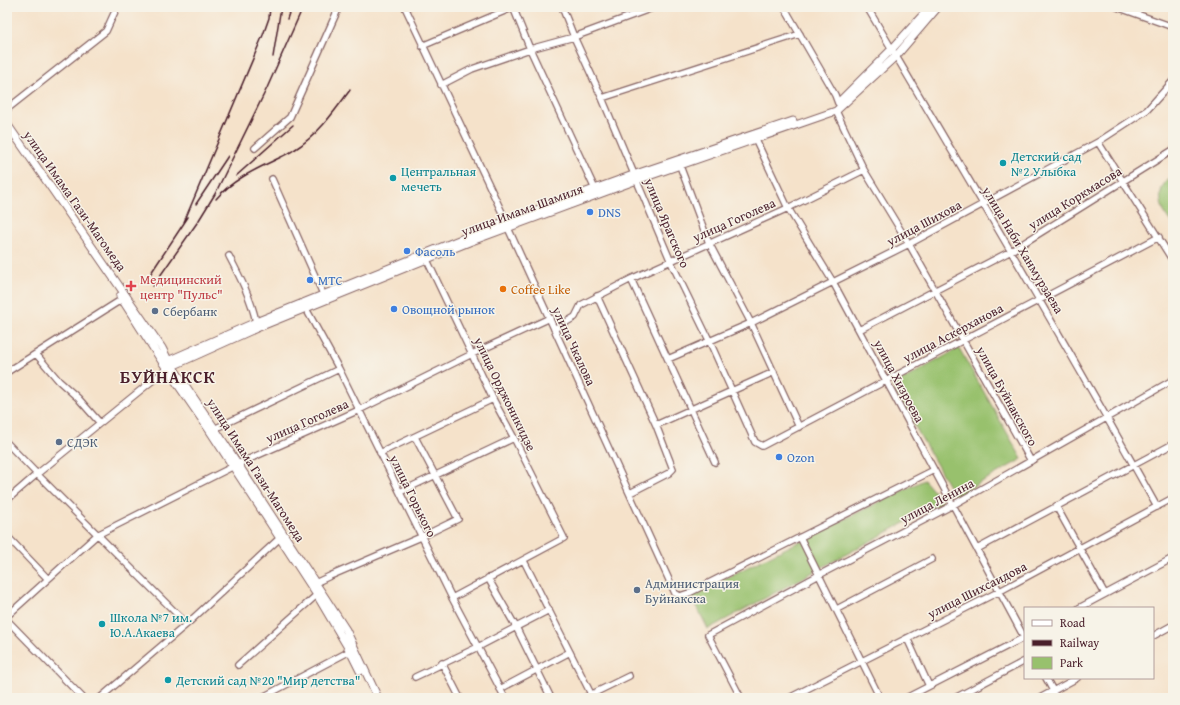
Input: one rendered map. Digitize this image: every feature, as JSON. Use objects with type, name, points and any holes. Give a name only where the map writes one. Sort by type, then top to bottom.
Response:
[{"type":"main road","name":"улица Имама Шамиля","points":[[168,364],[259,327],[323,294],[635,177],[834,108],[894,52],[930,7]]},
{"type":"main road","name":"улица Имама Шамиля","points":[[168,364],[256,322],[427,260],[507,224],[596,188],[680,166],[754,136],[836,111],[938,7]]},
{"type":"main road","name":"улица Имама Гази-Магомеда","points":[[7,124],[124,298],[162,348],[168,364],[213,430],[281,536],[315,584],[319,593]]},
{"type":"main road","points":[[7,132],[124,298]]},
{"type":"main road","points":[[281,536],[319,593],[378,698]]},
{"type":"main road","points":[[352,650],[373,698]]},
{"type":"street","points":[[7,109],[106,31],[117,7]]},
{"type":"street","points":[[255,148],[290,117],[340,7]]},
{"type":"street","name":"улица Чкалова","points":[[405,7],[422,46],[507,224],[675,593],[680,596],[689,593],[800,538]]},
{"type":"street","points":[[422,46],[513,7],[530,49],[594,187],[596,188]]},
{"type":"street","name":"улица Ярагского","points":[[562,7],[671,262],[709,340],[755,442],[758,445]]},
{"type":"street","points":[[441,85],[472,68],[530,49],[574,37],[653,7]]},
{"type":"street","points":[[784,7],[835,95],[838,103]]},
{"type":"street","name":"улица Наби Ханмурзаева","points":[[867,7],[1040,300],[1157,507]]},
{"type":"street","points":[[1117,7],[1173,27]]},
{"type":"street","points":[[602,98],[800,34]]},
{"type":"street","name":"улица Шихова","points":[[668,359],[751,323],[909,244],[1098,142],[1147,110],[1173,81]]},
{"type":"street","name":"улица Буйнакского","points":[[836,111],[864,170],[909,244],[1031,461]]},
{"type":"street","name":"улица Хизроева","points":[[754,136],[788,208],[833,282],[1024,635]]},
{"type":"street","points":[[1098,142],[1173,261]]},
{"type":"street","name":"улица Коркмасова","points":[[859,330],[1011,251],[1173,150]]},
{"type":"street","points":[[680,166],[709,243],[751,323],[799,427]]},
{"type":"street","name":"улица Гоголева","points":[[554,329],[575,317],[581,305],[597,296],[709,243],[788,208],[864,170]]},
{"type":"street","points":[[272,179],[323,294]]},
{"type":"street","name":"улица Аскерханова","points":[[758,445],[762,446],[799,427],[1159,237]]},
{"type":"street","points":[[229,256],[245,288],[256,322]]},
{"type":"street","name":"улица Орджоникидзе","points":[[427,260],[493,399],[564,538],[524,561]]},
{"type":"street","points":[[631,279],[715,462]]},
{"type":"street","points":[[597,296],[656,425],[673,469],[669,474],[630,493]]},
{"type":"street","points":[[7,372],[124,298]]},
{"type":"street","name":"улица Горького","points":[[304,305],[339,369],[452,598],[505,698]]},
{"type":"street","name":"улица Гоголева","points":[[7,616],[97,535],[236,466],[359,410],[472,354],[550,318]]},
{"type":"street","points":[[36,354],[59,381],[78,398],[100,423]]},
{"type":"street","name":"улица Имама Шамиля","points":[[7,500],[168,364]]},
{"type":"street","points":[[213,430],[339,369]]},
{"type":"street","points":[[656,425],[774,372]]},
{"type":"street","name":"улица Ленина","points":[[741,698],[708,635],[954,505],[1173,380]]},
{"type":"street","points":[[380,453],[493,399]]},
{"type":"street","points":[[315,584],[330,576],[422,537],[458,519],[415,437]]},
{"type":"street","points":[[400,492],[514,438]]},
{"type":"street","points":[[7,443],[187,624]]},
{"type":"street","points":[[977,549],[1173,444]]},
{"type":"street","points":[[880,698],[837,609],[800,538],[934,470]]},
{"type":"street","name":"улица Шихсаидова","points":[[789,698],[1000,591],[1173,498]]},
{"type":"street","points":[[1056,506],[1105,594]]},
{"type":"street","points":[[7,536],[48,579]]},
{"type":"street","points":[[100,698],[187,624],[281,536]]},
{"type":"street","points":[[1081,607],[1173,558]]},
{"type":"street","points":[[837,609],[932,559]]},
{"type":"street","points":[[452,598],[488,578],[524,561],[591,694]]},
{"type":"street","points":[[488,578],[516,627],[551,698]]},
{"type":"street","points":[[238,665],[319,593]]},
{"type":"street","points":[[415,677],[478,647],[549,610]]},
{"type":"street","points":[[7,620],[83,698]]},
{"type":"street","points":[[1154,635],[1173,625]]},
{"type":"street","points":[[907,638],[929,686]]},
{"type":"street","points":[[906,698],[915,696],[929,686],[1024,638]]},
{"type":"street","points":[[261,698],[352,650]]},
{"type":"street","points":[[500,689],[570,652]]},
{"type":"street","points":[[955,698],[1023,662]]},
{"type":"street","points":[[442,663],[460,698]]},
{"type":"street","points":[[584,698],[629,676]]},
{"type":"street","points":[[1047,679],[1057,698]]},
{"type":"street","points":[[1040,698],[1075,679]]},
{"type":"green space","points":[[1173,176],[1173,224],[1164,212],[1161,192],[1167,180]]},
{"type":"green space","points":[[959,348],[1022,459],[955,497],[892,386]]},
{"type":"green space","points":[[924,480],[943,502],[708,629],[691,595]]},
{"type":"railway","points":[[184,222],[263,35],[269,18],[270,7]]},
{"type":"railway","points":[[273,57],[281,7]]},
{"type":"railway","points":[[287,19],[291,7]]},
{"type":"railway","points":[[153,286],[199,220],[215,194],[267,88],[303,7]]},
{"type":"railway","points":[[216,199],[243,176],[289,153],[303,144],[325,123],[350,90]]},
{"type":"railway","points":[[236,176],[293,125]]},
{"type":"railway","points":[[196,204],[228,156]]},
{"type":"railway","points":[[151,273],[188,217]]},
{"type":"place","name":"Детский сад №2 Улыбка","points":[[1003,163]]},
{"type":"place","name":"Центральная мечеть","points":[[393,178]]},
{"type":"place","name":"DNS","points":[[590,212]]},
{"type":"place","name":"Фасоль","points":[[407,251]]},
{"type":"place","name":"МТС","points":[[310,280]]},
{"type":"place","name":"Медицинский центр \"Пульс\"","points":[[131,286]]},
{"type":"place","name":"Coffee Like","points":[[503,289]]},
{"type":"place","name":"Овощной рынок","points":[[394,309]]},
{"type":"place","name":"Сбербанк","points":[[155,311]]},
{"type":"place","name":"СДЭК","points":[[59,442]]},
{"type":"place","name":"Ozon","points":[[779,457]]},
{"type":"place","name":"Администрация Буйнакска","points":[[637,590]]},
{"type":"place","name":"Школа №7 им. Ю.А.Акаева","points":[[102,624]]},
{"type":"place","name":"Детский сад №20 \"Мир детства\"","points":[[168,680]]},
{"type":"district","name":"БУЙНАКСК","points":[[168,376]]}]
